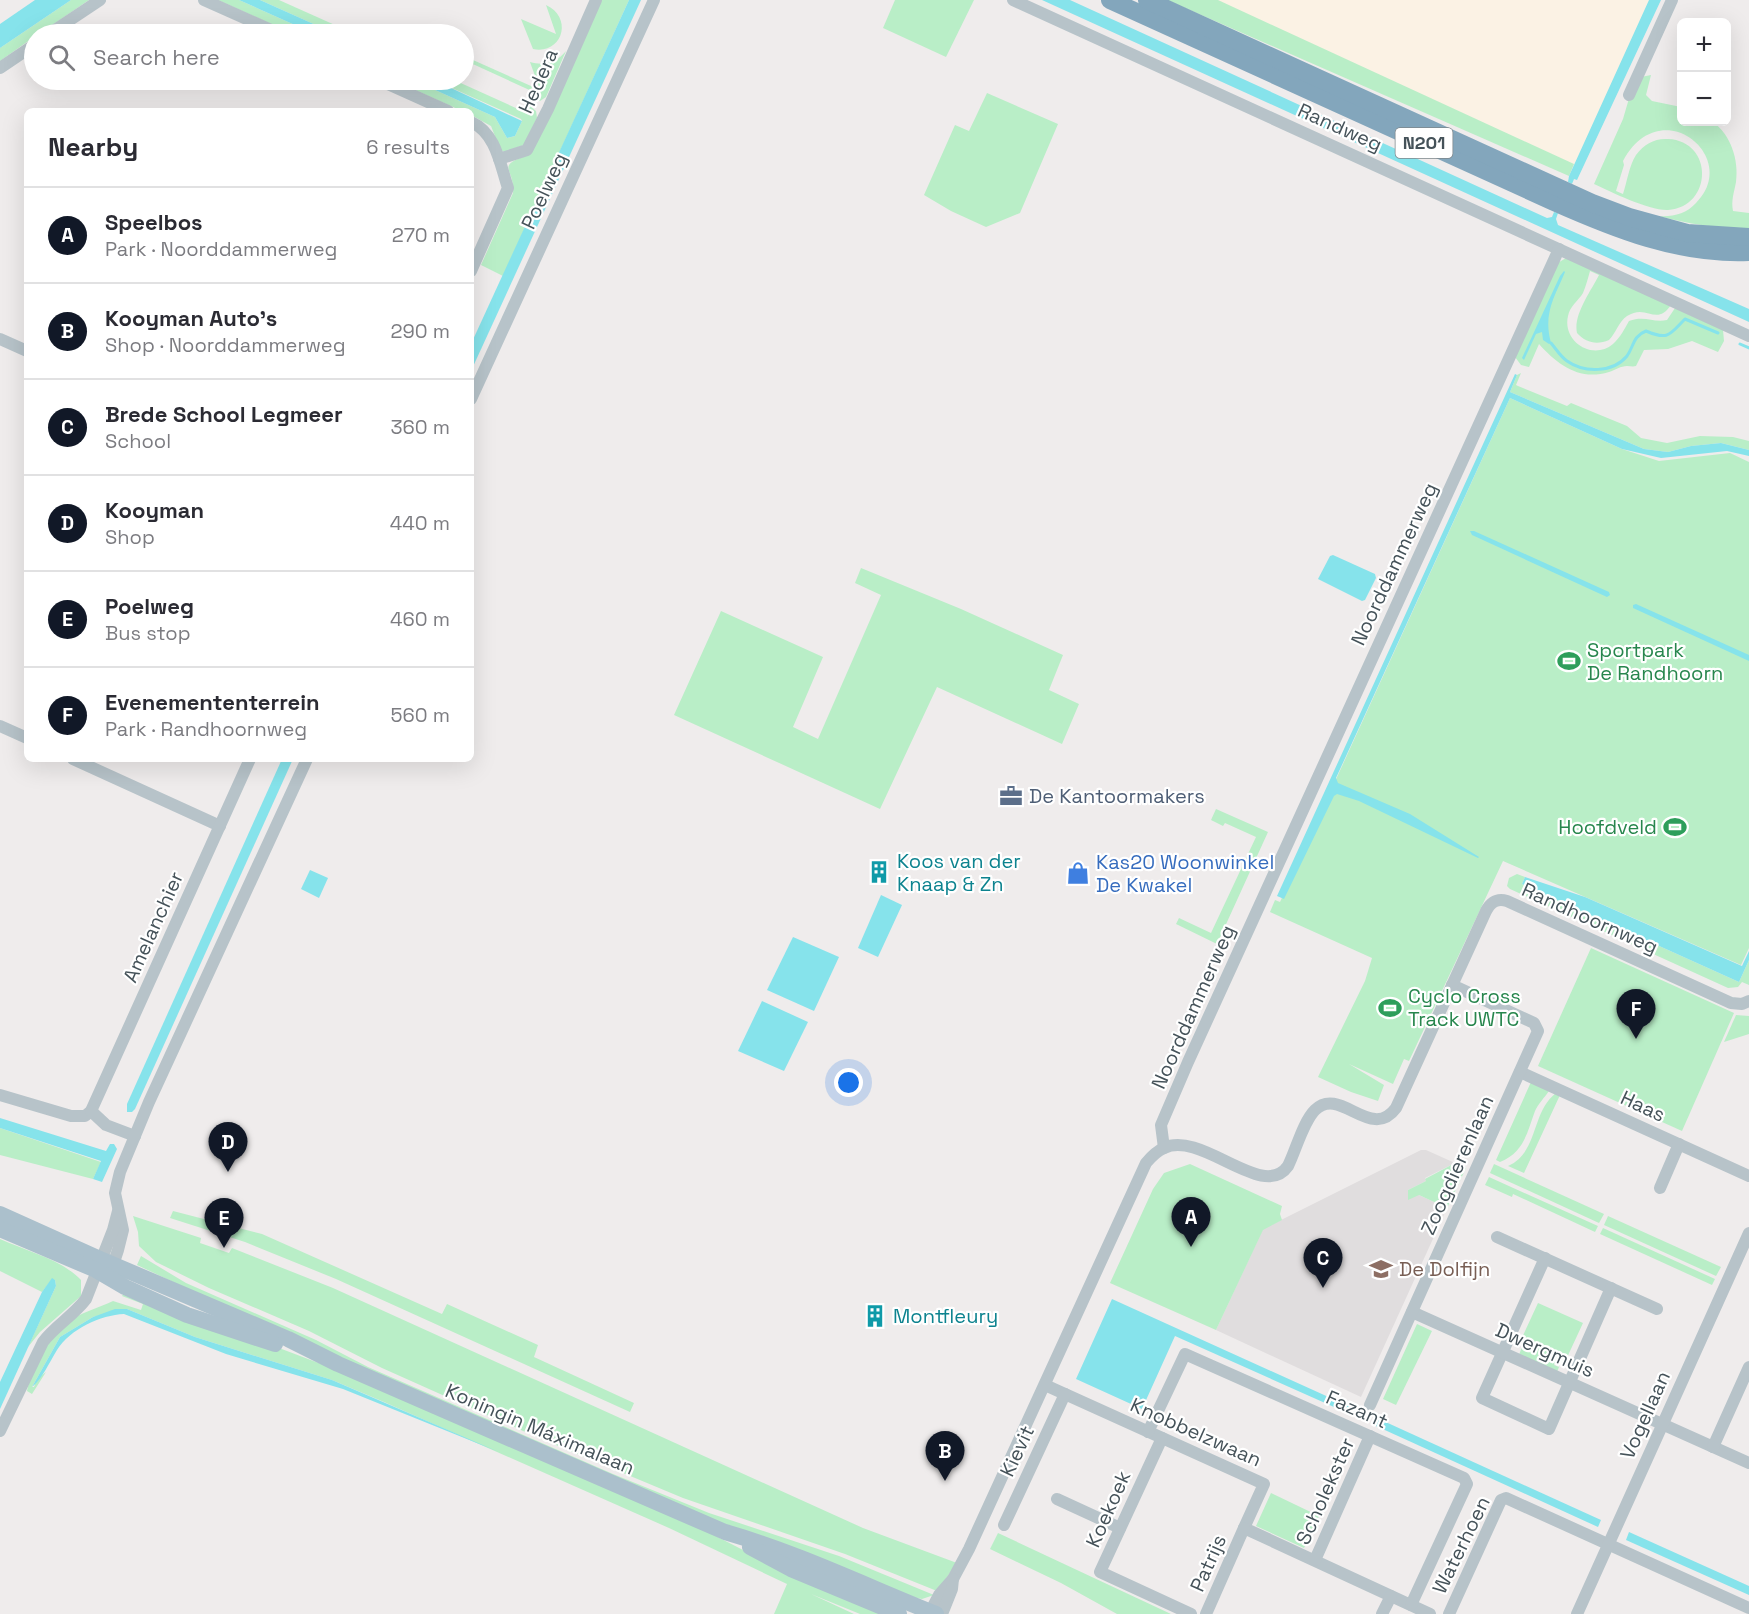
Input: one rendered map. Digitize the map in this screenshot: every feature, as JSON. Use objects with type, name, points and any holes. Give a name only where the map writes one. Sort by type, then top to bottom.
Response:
[{"type":"highway","name":"N201","points":[[1110,0],[1625,232],[1685,248],[1749,252]]},
{"type":"highway","name":"N201","points":[[1147,0],[1592,203],[1629,217],[1687,233],[1749,237]]},
{"type":"main road","name":"Koningin Máximalaan","points":[[0,1214],[103,1265],[125,1287],[187,1315],[338,1365],[725,1532],[812,1562],[935,1613]]},
{"type":"main road","name":"Koningin Máximalaan","points":[[0,1229],[103,1265]]},
{"type":"main road","name":"Koningin Máximalaan","points":[[725,1532],[791,1569],[899,1614]]},
{"type":"street","points":[[65,24],[100,0]]},
{"type":"street","points":[[204,0],[258,24]]},
{"type":"street","name":"Hedera","points":[[499,159],[527,150],[548,110],[596,0]]},
{"type":"street","name":"Poelweg","points":[[474,392],[654,0]]},
{"type":"street","name":"Randweg","points":[[1012,0],[1749,336]]},
{"type":"street","points":[[1629,95],[1672,0]]},
{"type":"street","points":[[0,68],[24,52]]},
{"type":"street","points":[[401,90],[441,108]]},
{"type":"street","points":[[474,124],[487,132],[508,188],[474,264]]},
{"type":"street","name":"Noorddammerweg","points":[[1164,1148],[1161,1125],[1188,1062],[1559,249]]},
{"type":"street","points":[[0,339],[24,350]]},
{"type":"street","points":[[0,726],[24,737]]},
{"type":"street","points":[[80,762],[220,826]]},
{"type":"street","name":"Amelanchier","points":[[91,1111],[249,762]]},
{"type":"street","points":[[0,1431],[43,1342],[79,1308],[103,1265],[118,1211],[115,1193],[117,1181],[135,1136],[306,762]]},
{"type":"street","name":"Randhoornweg","points":[[1164,1148],[1178,1144],[1197,1148],[1262,1177],[1274,1177],[1288,1166],[1312,1113],[1322,1105],[1336,1104],[1375,1120],[1384,1119],[1390,1115],[1396,1108],[1488,907],[1494,901],[1502,900],[1731,1003],[1742,1004],[1749,1000]]},
{"type":"street","name":"Zoogdierenlaan","points":[[1370,1405],[1538,1031],[1534,1023],[1452,985]]},
{"type":"street","name":"Haas","points":[[1520,1072],[1749,1176]]},
{"type":"street","points":[[0,1095],[71,1116],[85,1116],[91,1111],[106,1125],[135,1136]]},
{"type":"street","points":[[1660,1188],[1679,1144]]},
{"type":"street","points":[[935,1613],[944,1587],[953,1579],[969,1549],[1146,1163],[1164,1148]]},
{"type":"street","name":"Vogellaan","points":[[1577,1614],[1749,1233]]},
{"type":"street","points":[[1497,1237],[1657,1309]]},
{"type":"street","points":[[1545,1258],[1482,1398],[1549,1429],[1611,1288]]},
{"type":"street","name":"Dwergmuis","points":[[1412,1312],[1749,1464]]},
{"type":"street","name":"Fazant","points":[[1148,1432],[1185,1354],[1458,1475],[1467,1482],[1410,1605]]},
{"type":"street","points":[[1713,1447],[1749,1367]]},
{"type":"street","name":"Knobbelzwaan","points":[[1045,1384],[1264,1484],[1244,1528]]},
{"type":"street","name":"Kievit","points":[[1004,1525],[1065,1394]]},
{"type":"street","name":"Scholekster","points":[[1315,1560],[1370,1436]]},
{"type":"street","name":"Koekoek","points":[[1162,1438],[1100,1572],[1191,1614]]},
{"type":"street","name":"Waterhoen","points":[[1449,1614],[1503,1498],[1509,1498],[1609,1544]]},
{"type":"street","points":[[1057,1499],[1120,1528]]},
{"type":"street","points":[[1244,1528],[1430,1614]]},
{"type":"street","name":"Patrijs","points":[[1206,1614],[1244,1528]]},
{"type":"street","points":[[1609,1544],[1749,1608]]},
{"type":"street","points":[[1382,1614],[1391,1596]]},
{"type":"shaded area","points":[[1215,0],[1656,0],[1580,168]]},
{"type":"shaded area","points":[[1421,1150],[1455,1163],[1425,1178],[1426,1181],[1408,1190],[1447,1208],[1361,1397],[1216,1330],[1263,1229]]},
{"type":"green space","points":[[71,0],[89,0],[54,24],[36,24]]},
{"type":"green space","points":[[218,0],[239,0],[293,24],[271,24]]},
{"type":"green space","points":[[260,0],[279,0],[333,24],[314,24]]},
{"type":"green space","points":[[601,0],[629,0],[503,276],[481,265],[513,193],[509,165],[528,155]]},
{"type":"green space","points":[[895,0],[974,0],[946,57],[883,28]]},
{"type":"green space","points":[[1167,0],[1218,0],[1574,164],[1569,176]]},
{"type":"green space","points":[[546,5],[560,18],[561,34],[551,46],[533,49],[521,19],[556,34]]},
{"type":"green space","points":[[24,32],[24,44],[0,61],[0,48]]},
{"type":"green space","points":[[566,51],[546,97],[540,101],[534,100],[536,93],[474,65],[474,60],[540,90],[530,62],[550,63]]},
{"type":"green space","points":[[1651,75],[1646,95],[1652,101],[1677,106],[1677,126],[1718,126],[1725,134],[1735,157],[1737,174],[1733,211],[1749,213],[1749,230],[1703,225],[1658,216],[1674,215],[1688,210],[1696,203],[1708,185],[1709,167],[1703,151],[1691,138],[1675,131],[1657,131],[1639,141],[1623,161],[1624,165],[1616,191],[1623,194],[1632,164],[1639,151],[1654,141],[1668,139],[1683,143],[1694,151],[1700,162],[1702,174],[1700,187],[1693,198],[1683,206],[1668,210],[1651,207],[1594,184],[1623,119],[1630,95],[1641,77]]},
{"type":"green space","points":[[474,89],[527,113],[530,106],[536,111],[537,118],[524,145],[504,152],[500,149],[491,126],[474,117],[474,108],[455,108],[415,90],[435,90],[495,117],[507,138],[515,136],[521,119],[456,90]]},
{"type":"green space","points":[[987,93],[1058,124],[1020,213],[986,227],[951,211],[924,195],[955,125],[969,131]]},
{"type":"green space","points":[[1566,258],[1671,305],[1661,314],[1640,312],[1627,316],[1609,340],[1596,343],[1588,341],[1577,333],[1576,326],[1580,311],[1599,275],[1590,271],[1583,293],[1572,306],[1568,316],[1567,325],[1570,334],[1581,346],[1588,349],[1605,349],[1618,339],[1629,321],[1667,320],[1675,308],[1723,330],[1724,341],[1718,352],[1692,341],[1668,349],[1644,350],[1636,366],[1625,366],[1609,372],[1588,374],[1570,369],[1539,344],[1529,367],[1521,365],[1515,357],[1556,264]]},
{"type":"green space","points":[[1521,373],[1516,385],[1567,406],[1571,403],[1627,426],[1641,438],[1667,443],[1700,436],[1733,437],[1749,441],[1749,450],[1721,443],[1691,446],[1668,452],[1644,449],[1510,392],[1517,375]]},
{"type":"green space","name":"Sportpark De Randhoorn","points":[[1510,398],[1622,449],[1659,461],[1730,453],[1749,462],[1749,948],[1741,965],[1503,861],[1409,1061],[1404,1059],[1393,1084],[1349,1064],[1384,1085],[1378,1101],[1318,1077],[1365,981],[1372,958],[1270,912],[1275,900],[1280,902]]},
{"type":"green space","points":[[861,568],[961,609],[1063,655],[1049,690],[1079,704],[1062,744],[937,687],[880,809],[674,715],[721,611],[823,657],[793,727],[818,739],[881,595],[855,583]]},
{"type":"green space","points":[[1216,809],[1268,832],[1217,944],[1176,924],[1179,918],[1211,933],[1256,837],[1225,823],[1223,826],[1211,820]]},
{"type":"green space","points":[[1517,874],[1525,877],[1522,884],[1739,982],[1749,960],[1749,985],[1742,982],[1738,987],[1728,988],[1510,889],[1507,886],[1509,878]]},
{"type":"green space","points":[[1591,948],[1734,1013],[1682,1131],[1538,1066]]},
{"type":"green space","points":[[1736,1015],[1749,1016],[1749,1034],[1724,1042]]},
{"type":"green space","points":[[1531,1082],[1549,1091],[1536,1108],[1520,1147],[1500,1162],[1496,1160]]},
{"type":"green space","points":[[1556,1093],[1560,1095],[1524,1173],[1508,1166],[1518,1160],[1525,1151],[1542,1110]]},
{"type":"green space","points":[[0,1128],[101,1162],[93,1179],[0,1155]]},
{"type":"green space","points":[[1455,1163],[1466,1168],[1447,1208],[1419,1195],[1408,1200],[1408,1190]]},
{"type":"green space","points":[[1190,1164],[1282,1206],[1280,1214],[1282,1220],[1263,1230],[1216,1330],[1110,1283],[1153,1189],[1164,1173]]},
{"type":"green space","points":[[1494,1164],[1604,1214],[1599,1223],[1490,1173]]},
{"type":"green space","points":[[1489,1177],[1598,1226],[1595,1232],[1513,1194],[1512,1197],[1485,1185]]},
{"type":"green space","points":[[173,1211],[262,1234],[442,1314],[447,1304],[538,1345],[534,1357],[634,1403],[630,1412],[336,1279],[245,1242],[170,1218]]},
{"type":"green space","points":[[133,1216],[201,1238],[200,1243],[229,1253],[232,1248],[333,1288],[863,1528],[957,1563],[937,1591],[845,1554],[683,1498],[532,1435],[382,1368],[309,1331],[209,1288],[156,1262],[139,1246]]},
{"type":"green space","points":[[1608,1216],[1721,1267],[1716,1276],[1604,1225]]},
{"type":"green space","points":[[1603,1228],[1715,1279],[1712,1285],[1600,1234]]},
{"type":"green space","points":[[0,1239],[64,1266],[81,1280],[81,1296],[40,1332],[28,1347],[56,1286],[55,1280],[52,1279],[42,1292],[0,1271]]},
{"type":"green space","points":[[141,1256],[186,1283],[316,1340],[368,1367],[613,1474],[709,1513],[839,1556],[934,1595],[922,1599],[910,1597],[701,1515],[277,1331],[137,1265]]},
{"type":"green space","points":[[126,1290],[345,1373],[704,1530],[778,1568],[882,1614],[860,1614],[811,1594],[854,1614],[774,1614],[787,1584],[669,1528],[332,1380],[195,1337],[127,1309],[93,1317],[60,1337],[32,1387],[37,1379],[46,1372],[32,1394],[27,1391],[33,1370],[43,1350],[65,1324],[113,1301],[141,1310],[143,1304],[122,1296]]},
{"type":"green space","points":[[1538,1303],[1583,1323],[1564,1364],[1556,1360],[1554,1365],[1559,1367],[1557,1372],[1519,1355],[1523,1344],[1520,1342]]},
{"type":"green space","points":[[1417,1324],[1432,1331],[1396,1405],[1383,1399]]},
{"type":"green space","points":[[1271,1493],[1319,1516],[1304,1548],[1256,1526]]},
{"type":"green space","points":[[998,1533],[1171,1614],[1117,1614],[1061,1583],[990,1549]]},
{"type":"water","points":[[35,0],[71,0],[36,24],[24,24],[24,32],[0,48],[0,24]]},
{"type":"water","points":[[239,0],[260,0],[314,24],[293,24]]},
{"type":"water","points":[[629,0],[641,0],[474,364],[474,337]]},
{"type":"water","points":[[1042,0],[1070,0],[1547,218],[1552,217],[1554,212],[1558,213],[1556,219],[1558,225],[1749,309],[1749,322]]},
{"type":"water","points":[[1649,0],[1661,0],[1577,180],[1574,179],[1572,184],[1568,182],[1569,176]]},
{"type":"water","points":[[435,90],[455,90],[522,121],[515,136],[507,138],[495,117]]},
{"type":"water","points":[[1564,271],[1549,315],[1551,343],[1543,340],[1542,332],[1536,334],[1524,360],[1522,358]]},
{"type":"water","points":[[1515,374],[1517,375],[1510,392],[1644,449],[1668,452],[1691,446],[1721,443],[1749,450],[1749,456],[1727,451],[1661,458],[1622,449],[1510,398],[1336,778],[1338,783],[1410,814],[1479,857],[1359,801],[1337,794],[1284,899],[1277,896]]},
{"type":"water","points":[[1470,531],[1609,592],[1610,595],[1607,597],[1472,535]]},
{"type":"water","points":[[1333,555],[1375,574],[1376,578],[1365,600],[1362,601],[1318,579],[1330,556]]},
{"type":"water","points":[[1636,604],[1749,655],[1749,661],[1633,608]]},
{"type":"water","points":[[281,762],[292,762],[132,1112],[127,1112],[127,1104]]},
{"type":"water","points":[[310,870],[328,878],[319,898],[301,889]]},
{"type":"water","points":[[1525,877],[1585,897],[1742,966],[1749,951],[1749,960],[1739,982],[1522,884]]},
{"type":"water","points":[[881,895],[902,905],[878,957],[858,948]]},
{"type":"water","points":[[793,937],[839,957],[814,1011],[767,990]]},
{"type":"water","points":[[762,1001],[808,1022],[784,1071],[738,1051]]},
{"type":"water","points":[[0,1118],[106,1151],[110,1144],[114,1144],[117,1149],[102,1182],[93,1179],[101,1161],[0,1128]]},
{"type":"water","points":[[52,1278],[56,1286],[0,1409],[0,1382],[42,1292]]},
{"type":"water","points":[[1112,1299],[1355,1409],[1352,1415],[1175,1336],[1142,1409],[1076,1379]]},
{"type":"water","points":[[115,1309],[127,1309],[195,1337],[332,1380],[499,1452],[343,1389],[226,1354],[124,1314],[96,1320],[70,1336],[57,1350],[32,1387],[60,1337],[93,1317]]},
{"type":"water","points":[[1379,1419],[1601,1520],[1598,1527],[1376,1426]]},
{"type":"water","points":[[1629,1532],[1749,1586],[1749,1595],[1626,1540]]},
{"type":"waterway","points":[[1551,343],[1567,361],[1574,365],[1598,369],[1621,362],[1627,356],[1636,338],[1642,333],[1646,331],[1664,336],[1676,329],[1685,319],[1718,333]]},
{"type":"waterway","points":[[1740,344],[1749,348]]},
{"type":"place","name":"Sportpark De Randhoorn","points":[[1569,661]]},
{"type":"place","name":"De Kantoormakers","points":[[1011,796]]},
{"type":"place","name":"Hoofdveld","points":[[1675,827]]},
{"type":"place","name":"Koos van der Knaap & Zn","points":[[879,872]]},
{"type":"place","name":"Kas20 Woonwinkel De Kwakel","points":[[1078,873]]},
{"type":"place","name":"Cyclo Cross Track UWTC","points":[[1390,1008]]},
{"type":"place","name":"Evenemententerrein","points":[[1636,1039]]},
{"type":"place","name":"Kooyman","points":[[228,1172]]},
{"type":"place","name":"Speelbos","points":[[1191,1247]]},
{"type":"place","name":"Poelweg","points":[[224,1248]]},
{"type":"place","name":"De Dolfijn","points":[[1381,1269]]},
{"type":"place","name":"Brede School Legmeer","points":[[1323,1288]]},
{"type":"place","name":"Montfleury","points":[[875,1316]]},
{"type":"place","name":"Kooyman Auto's","points":[[945,1481]]}]
